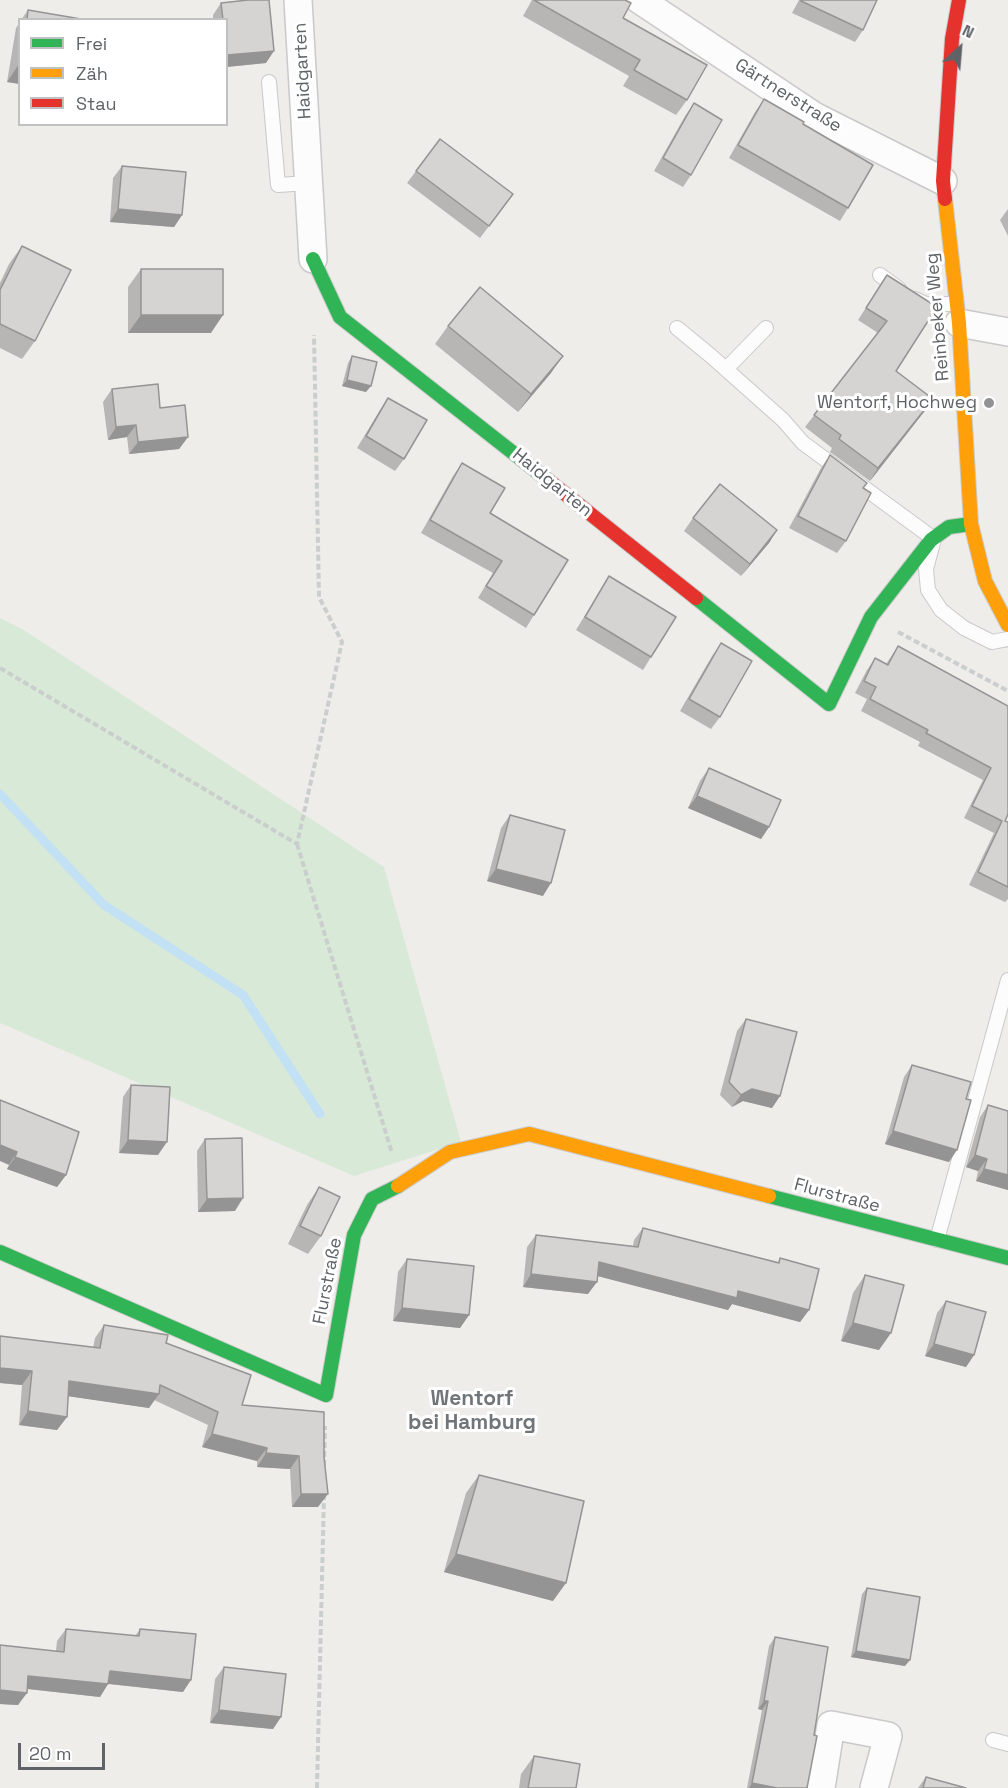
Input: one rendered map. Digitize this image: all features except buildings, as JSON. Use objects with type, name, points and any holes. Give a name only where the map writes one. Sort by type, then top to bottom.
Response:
[{"type":"street","name":"Haidgarten","points":[[298,0],[313,259],[340,317],[829,704],[871,617],[931,540],[949,527],[971,524]]},
{"type":"street","name":"Gärtnerstraße","points":[[640,0],[814,116],[943,181]]},
{"type":"street","name":"Reinbeker Weg","points":[[959,0],[952,39],[943,181],[958,313],[971,524],[985,581],[1008,625]]},
{"type":"street","points":[[958,313],[1008,332]]},
{"type":"street","name":"Flurstraße","points":[[326,1395],[354,1235],[372,1199],[402,1184],[450,1152],[529,1134],[1008,1258]]},
{"type":"street","points":[[0,1252],[326,1395]]},
{"type":"street","points":[[821,1788],[831,1725],[888,1736],[874,1788]]},
{"type":"lane","points":[[269,82],[278,185],[309,183]]},
{"type":"lane","points":[[880,275],[908,296],[958,313]]},
{"type":"lane","points":[[677,328],[783,420],[803,443],[934,539],[926,569],[928,590],[941,610],[964,628],[992,642],[1008,639]]},
{"type":"lane","points":[[726,369],[766,328]]},
{"type":"lane","points":[[937,1240],[1008,980]]},
{"type":"lane","points":[[993,1740],[1008,1744]]},
{"type":"path","points":[[314,329],[319,597],[342,642],[297,843],[402,1184]]},
{"type":"path","points":[[871,617],[1008,691]]},
{"type":"path","points":[[0,668],[297,843]]},
{"type":"path","points":[[324,1467],[326,1395]]},
{"type":"path","points":[[317,1788],[324,1490]]},
{"type":"green space","points":[[0,618],[24,630],[384,867],[461,1142],[354,1176],[0,1023]]},
{"type":"waterway","points":[[0,794],[104,905],[243,995],[320,1114]]},
{"type":"traffic: fast","points":[[313,259],[340,317],[549,481]]},
{"type":"traffic: fast","points":[[696,598],[829,704],[871,617],[931,540],[949,527],[971,524]]},
{"type":"traffic: fast","points":[[0,1252],[326,1395],[354,1235],[372,1199],[398,1186]]},
{"type":"traffic: fast","points":[[769,1196],[1008,1258]]},
{"type":"traffic: slow","points":[[945,199],[959,323],[971,524],[985,581],[1008,625]]},
{"type":"traffic: slow","points":[[398,1186],[450,1152],[529,1134],[769,1196]]},
{"type":"traffic: jam","points":[[945,199],[943,181],[952,39],[959,0]]},
{"type":"traffic: jam","points":[[549,481],[696,598]]},
{"type":"place","name":"Wentorf, Hochweg","points":[[989,403]]},
{"type":"district","name":"Wentorf bei Hamburg","points":[[472,1411]]}]
